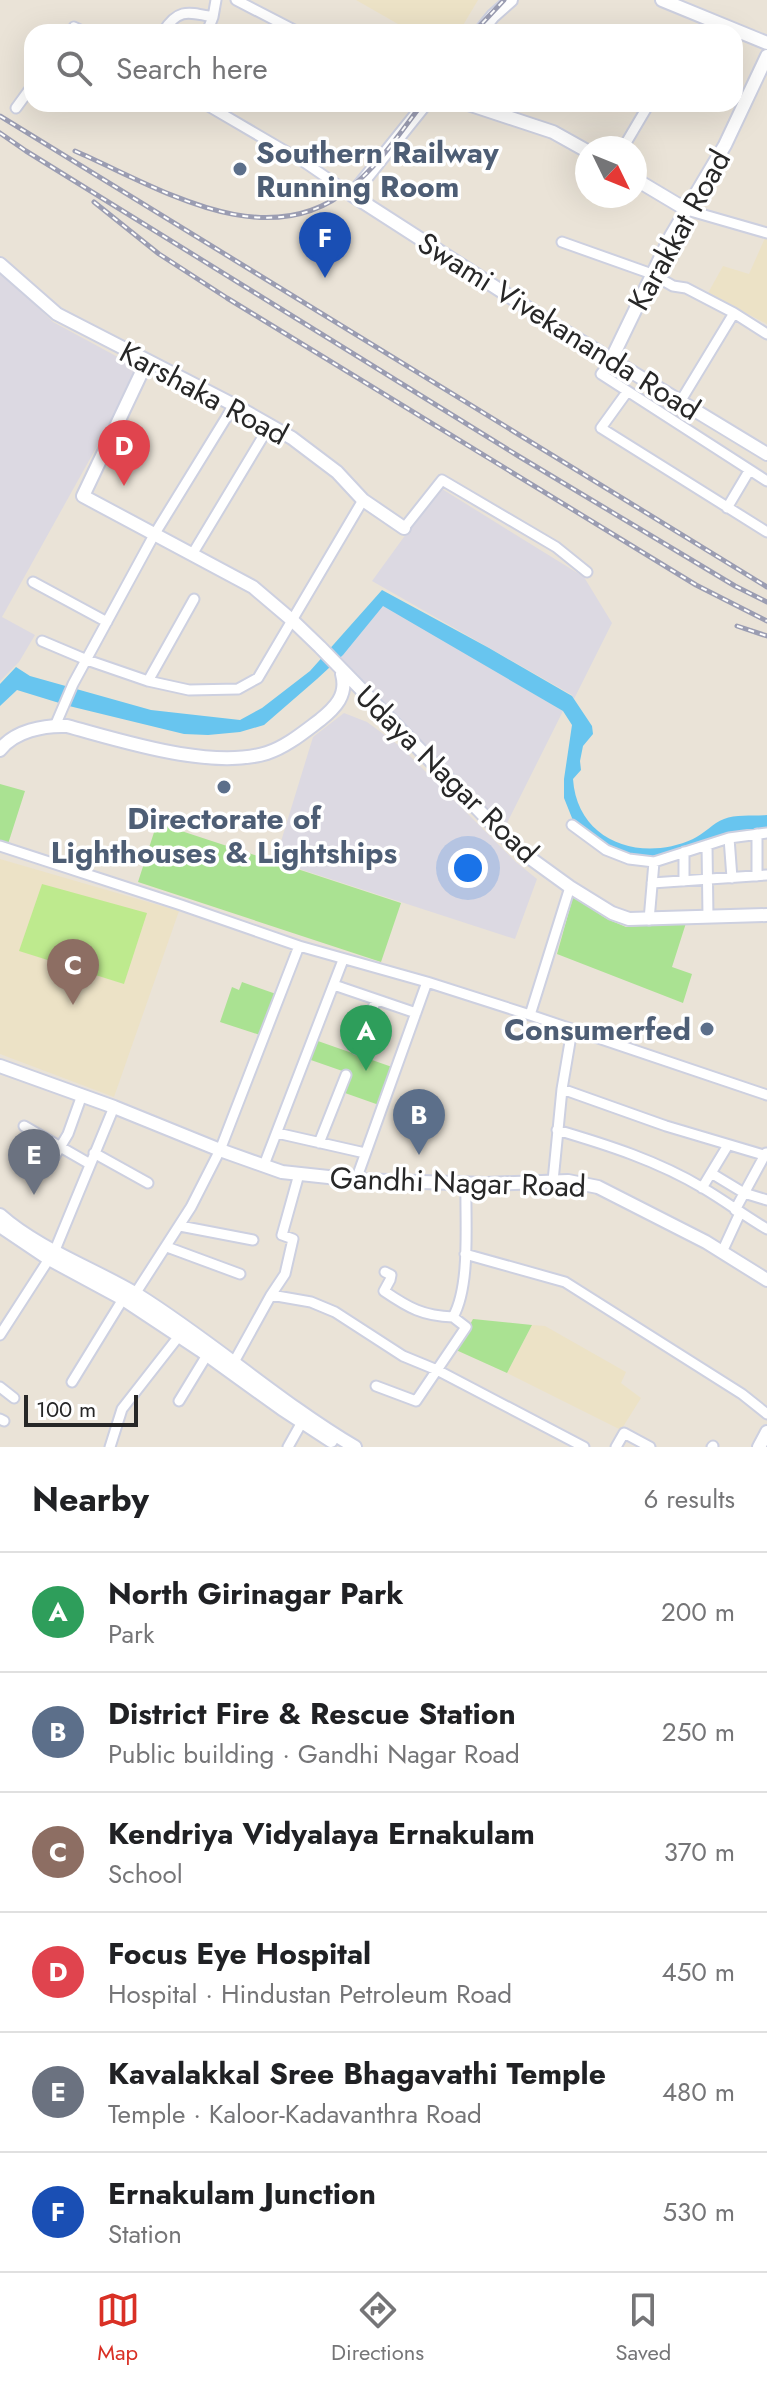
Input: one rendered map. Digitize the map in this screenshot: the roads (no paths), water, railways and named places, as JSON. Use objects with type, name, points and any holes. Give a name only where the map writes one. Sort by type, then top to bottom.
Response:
[{"type":"street","points":[[210,24],[216,0]]},
{"type":"street","points":[[236,0],[282,24]]},
{"type":"street","points":[[486,24],[511,0]]},
{"type":"street","points":[[662,0],[721,24]]},
{"type":"street","points":[[168,24],[173,17],[187,12],[213,17]]},
{"type":"street","points":[[743,33],[767,43]]},
{"type":"street","name":"Karakkat Road","points":[[743,107],[767,56]]},
{"type":"street","points":[[16,108],[24,97]]},
{"type":"street","points":[[219,112],[304,162],[352,195],[419,112]]},
{"type":"street","points":[[492,112],[553,132],[575,144]]},
{"type":"street","points":[[630,136],[644,112]]},
{"type":"street","name":"Karakkat Road","points":[[611,360],[652,274],[741,112]]},
{"type":"street","points":[[647,186],[687,210],[767,233]]},
{"type":"street","name":"Swami Vivekananda Road","points":[[352,195],[611,360],[767,454]]},
{"type":"street","points":[[562,242],[652,274],[673,286],[686,288],[767,334]]},
{"type":"street","name":"Karshaka Road","points":[[0,264],[57,314],[270,425],[337,472],[363,500],[404,528]]},
{"type":"street","points":[[680,402],[734,313]]},
{"type":"street","points":[[611,360],[601,374],[767,481]]},
{"type":"street","name":"Udaya Nagar Road","points":[[147,361],[83,496],[253,587],[320,647],[339,670],[523,853],[612,913],[629,919],[649,920],[767,915]]},
{"type":"street","points":[[627,392],[601,428],[767,532]]},
{"type":"street","points":[[55,726],[73,684],[154,535],[234,405]]},
{"type":"street","points":[[193,553],[270,425]]},
{"type":"street","points":[[727,508],[749,471]]},
{"type":"street","points":[[404,528],[442,480],[556,547],[587,572]]},
{"type":"street","points":[[42,641],[148,681],[189,690],[238,689],[258,678],[363,500]]},
{"type":"street","points":[[33,582],[107,622]]},
{"type":"street","points":[[148,681],[194,599]]},
{"type":"street","points":[[0,750],[15,736],[67,726],[191,755],[253,757],[271,752],[288,742],[337,705],[345,684],[339,670]]},
{"type":"street","points":[[572,825],[606,850],[629,859],[654,862],[729,838],[762,833],[762,875],[652,883]]},
{"type":"street","points":[[729,838],[732,878]]},
{"type":"street","points":[[707,845],[708,917]]},
{"type":"street","points":[[0,846],[299,946],[530,1015],[767,1095]]},
{"type":"street","points":[[684,852],[684,881]]},
{"type":"street","points":[[649,920],[654,862]]},
{"type":"street","points":[[530,1015],[570,887]]},
{"type":"street","points":[[72,1382],[129,1296],[167,1247],[220,1150],[299,946]]},
{"type":"street","points":[[264,1165],[343,960]]},
{"type":"street","points":[[356,1180],[427,982]]},
{"type":"street","points":[[334,985],[416,1013]]},
{"type":"street","points":[[357,1049],[376,1000]]},
{"type":"street","points":[[553,1181],[562,1089],[572,1030]]},
{"type":"street","name":"Gandhi Nagar Road","points":[[0,1066],[282,1172],[356,1180],[466,1184],[553,1181],[598,1187],[722,1252],[767,1280]]},
{"type":"street","points":[[319,1143],[346,1075]]},
{"type":"street","points":[[562,1089],[728,1145],[766,1154],[744,1193],[722,1252]]},
{"type":"street","points":[[47,1169],[68,1134],[82,1095]]},
{"type":"street","points":[[0,1335],[52,1254],[114,1107]]},
{"type":"street","points":[[24,1126],[90,1164]]},
{"type":"street","points":[[557,1130],[618,1148],[702,1188],[767,1229]]},
{"type":"street","points":[[277,1133],[365,1153]]},
{"type":"street","points":[[702,1188],[728,1145]]},
{"type":"street","points":[[94,1153],[148,1183]]},
{"type":"street","points":[[711,1173],[744,1193],[767,1200]]},
{"type":"street","points":[[231,1366],[285,1274],[293,1239],[282,1235],[299,1174]]},
{"type":"street","points":[[754,1176],[767,1181]]},
{"type":"street","points":[[453,1317],[461,1303],[466,1184]]},
{"type":"street","points":[[0,1215],[52,1254]]},
{"type":"street","points":[[0,1226],[129,1296],[355,1447]]},
{"type":"street","points":[[180,1226],[253,1240]]},
{"type":"street","points":[[167,1247],[240,1274]]},
{"type":"street","points":[[465,1254],[565,1282],[742,1394],[767,1414]]},
{"type":"street","points":[[376,1386],[416,1401],[466,1327],[453,1317],[430,1316],[384,1291],[391,1275],[385,1272]]},
{"type":"street","points":[[271,1295],[311,1302],[335,1312],[403,1356],[437,1370],[584,1447]]},
{"type":"street","points":[[129,1296],[179,1336],[207,1355],[231,1366],[302,1422],[341,1447]]},
{"type":"street","points":[[110,1447],[122,1409],[179,1336]]},
{"type":"street","points":[[179,1401],[207,1355]]},
{"type":"street","points":[[0,1387],[14,1398]]},
{"type":"street","points":[[288,1447],[302,1422]]},
{"type":"street","points":[[759,1447],[767,1432]]},
{"type":"street","points":[[616,1447],[624,1433],[650,1447]]},
{"type":"water","points":[[382,590],[572,696],[592,726],[593,734],[583,746],[581,770],[573,779],[577,800],[586,818],[599,832],[633,847],[652,848],[673,846],[693,839],[720,821],[734,816],[767,815],[767,831],[654,861],[629,858],[607,849],[574,823],[564,798],[572,725],[563,711],[383,606],[343,655],[317,679],[264,725],[240,732],[184,734],[17,690],[0,706],[0,684],[16,667],[30,676],[151,710],[240,720],[262,708],[310,671]]},
{"type":"railway","points":[[482,24],[504,0]]},
{"type":"railway","points":[[75,151],[176,197],[212,209],[248,217],[283,217],[317,208],[350,188],[380,159],[416,112]]},
{"type":"railway","points":[[0,116],[767,587]]},
{"type":"railway","points":[[0,133],[520,457],[735,586],[767,602]]},
{"type":"railway","points":[[94,202],[159,254],[227,298],[696,585],[767,621]]},
{"type":"railway","points":[[737,626],[767,636]]},
{"type":"place","name":"Southern Railway Running Room","points":[[240,169]]},
{"type":"place","name":"Ernakulam Junction","points":[[325,278]]},
{"type":"place","name":"Focus Eye Hospital","points":[[124,486]]},
{"type":"place","name":"Directorate of Lighthouses & Lightships","points":[[224,787]]},
{"type":"place","name":"Kendriya Vidyalaya Ernakulam","points":[[73,1005]]},
{"type":"place","name":"Consumerfed","points":[[707,1029]]},
{"type":"place","name":"North Girinagar Park","points":[[366,1071]]},
{"type":"place","name":"District Fire & Rescue Station","points":[[419,1155]]},
{"type":"place","name":"Kavalakkal Sree Bhagavathi Temple","points":[[34,1195]]}]
